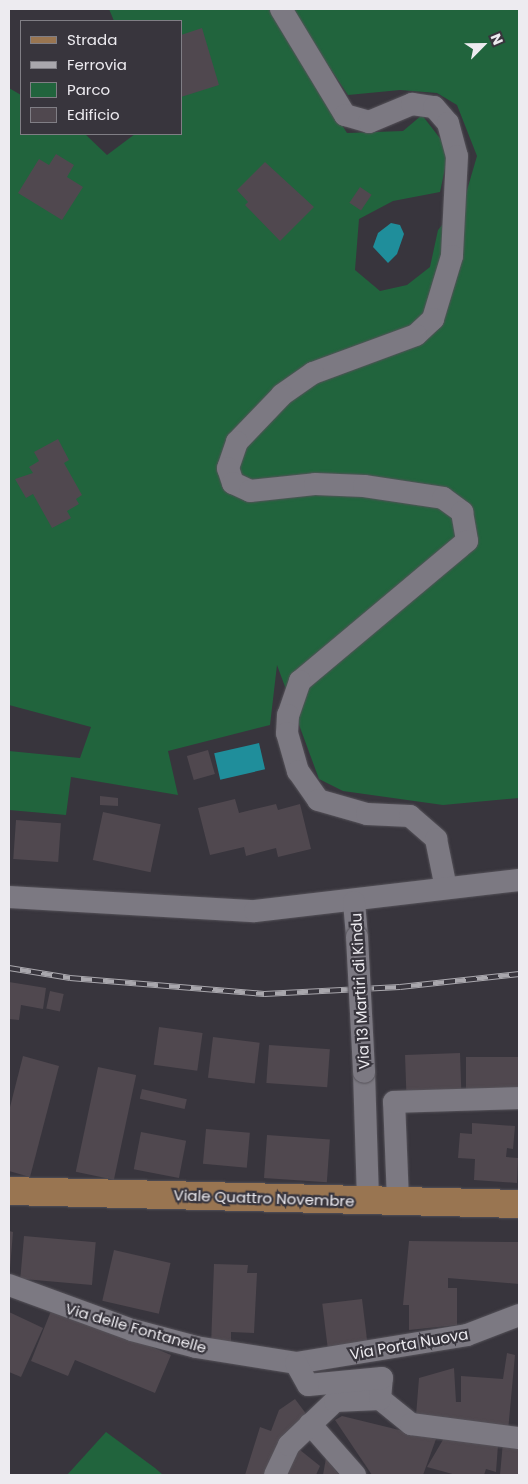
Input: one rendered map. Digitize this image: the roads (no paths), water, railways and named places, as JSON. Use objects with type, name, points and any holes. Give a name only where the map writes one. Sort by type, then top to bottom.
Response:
[{"type":"main road","name":"Viale Quattro Novembre","points":[[9,1191],[519,1204]]},
{"type":"street","points":[[281,9],[346,114],[369,122],[412,104],[434,107],[448,124],[457,156],[452,256],[433,319],[416,334],[313,374],[282,395],[237,442],[228,468],[233,483],[250,491],[364,486],[443,498],[462,512],[469,531],[459,552],[300,681],[287,724],[289,750],[307,787],[318,800],[367,814],[410,816],[436,839],[446,888]]},
{"type":"street","points":[[354,902],[446,888],[519,880]]},
{"type":"street","name":"Via 13 Martiri di Kindu","points":[[9,897],[174,908],[255,911],[354,902],[364,1072],[368,1201]]},
{"type":"street","points":[[398,1200],[394,1102],[519,1098]]},
{"type":"street","name":"Via delle Fontanelle","points":[[9,1285],[150,1335],[196,1348],[296,1363]]},
{"type":"street","name":"Via Porta Nuova","points":[[296,1363],[467,1335],[519,1315]]},
{"type":"street","points":[[296,1363],[308,1385],[382,1378],[380,1400]]},
{"type":"street","points":[[275,1475],[289,1444],[335,1401],[380,1400],[411,1424],[519,1438]]},
{"type":"street","points":[[310,1424],[355,1475]]},
{"type":"water","points":[[391,223],[400,225],[404,234],[397,254],[388,263],[373,247],[378,233]]},
{"type":"water","points":[[259,743],[265,769],[220,780],[214,753]]},
{"type":"railway","points":[[9,968],[70,978],[264,994],[400,987],[519,974]]}]
